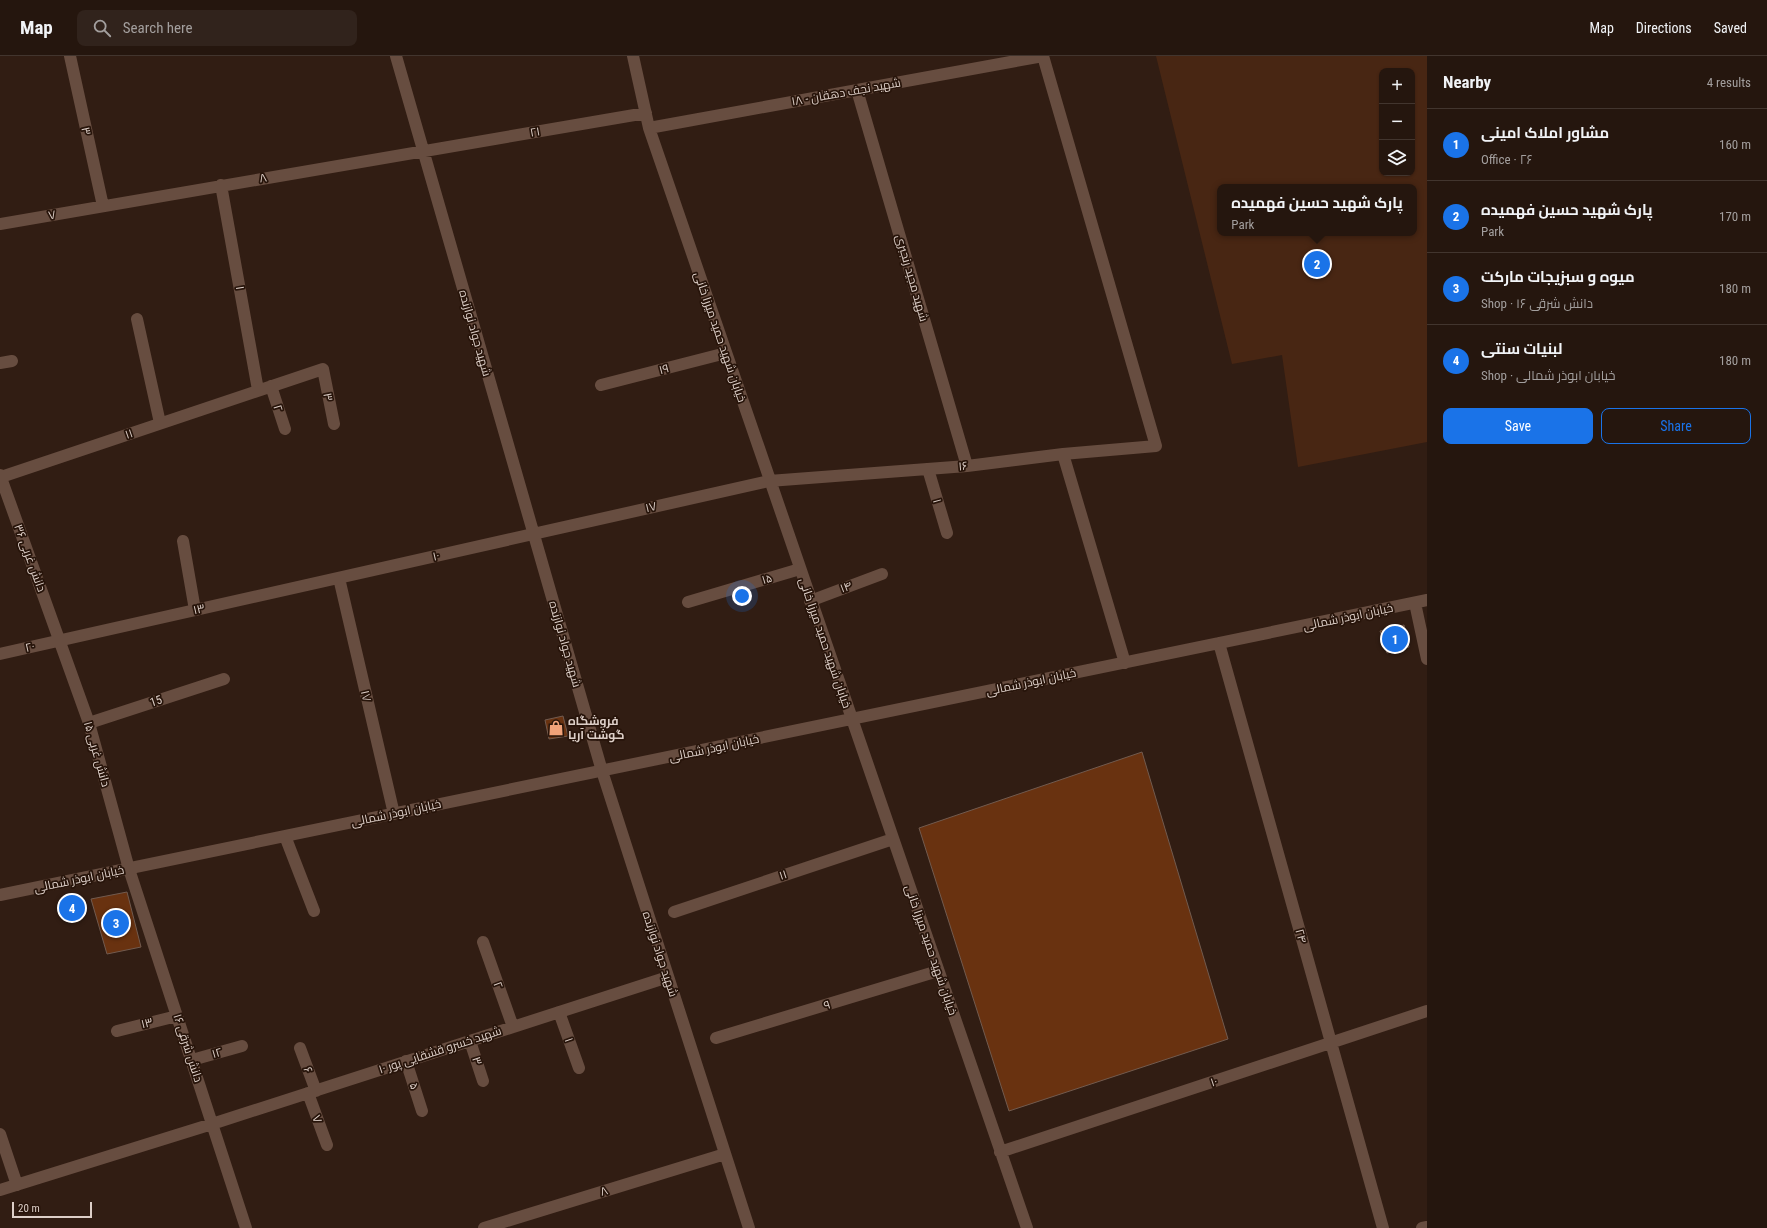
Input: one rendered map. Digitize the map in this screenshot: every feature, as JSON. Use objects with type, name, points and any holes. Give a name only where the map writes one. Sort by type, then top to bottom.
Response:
[{"type":"street","name":"۳","points":[[70,56],[103,206]]},
{"type":"street","name":"شهید جواد نوازنده","points":[[396,56],[602,771],[748,1228]]},
{"type":"street","name":"خیابان شهید حمید میرزا خانی","points":[[633,56],[649,128],[810,601],[1027,1228]]},
{"type":"street","name":"شهید نجف دهقان - ۱۸","points":[[649,128],[1043,56]]},
{"type":"street","name":"۱۶","points":[[769,481],[967,466],[1063,454],[1156,446],[1043,56]]},
{"type":"street","name":"شهید مجید رنجبری","points":[[857,90],[967,466]]},
{"type":"street","name":"۲۱","points":[[423,150],[646,113]]},
{"type":"street","name":"۸","points":[[103,206],[423,150]]},
{"type":"street","name":"۱","points":[[221,185],[258,390]]},
{"type":"street","name":"۷","points":[[0,224],[103,206]]},
{"type":"street","points":[[138,319],[160,423]]},
{"type":"street","name":"۱۹","points":[[601,385],[726,353]]},
{"type":"street","points":[[0,363],[12,360]]},
{"type":"street","name":"۳","points":[[323,369],[334,424]]},
{"type":"street","name":"۱۱","points":[[0,476],[323,369]]},
{"type":"street","name":"۲","points":[[271,386],[285,429]]},
{"type":"street","points":[[1063,454],[1125,663]]},
{"type":"street","name":"۱","points":[[928,469],[947,533]]},
{"type":"street","name":"دانش غربی ۳۶","points":[[0,476],[60,641]]},
{"type":"street","name":"۱۷","points":[[533,534],[769,481]]},
{"type":"street","name":"۱۰","points":[[339,578],[533,534]]},
{"type":"street","points":[[182,541],[195,610]]},
{"type":"street","name":"۱۵","points":[[688,602],[800,569]]},
{"type":"street","name":"۱۴","points":[[810,601],[882,574]]},
{"type":"street","name":"۱۷","points":[[339,578],[394,814]]},
{"type":"street","name":"۱۳","points":[[60,641],[339,578]]},
{"type":"street","points":[[1421,602],[1427,658]]},
{"type":"street","name":"خیابان ابوذر شمالی","points":[[0,895],[1421,602]]},
{"type":"street","name":"۲۰","points":[[0,654],[60,641]]},
{"type":"street","name":"دانش غربی ۱۵","points":[[60,641],[89,723],[129,869]]},
{"type":"street","name":"۲۴","points":[[1219,644],[1383,1228]]},
{"type":"street","name":"15","points":[[89,723],[224,679]]},
{"type":"street","points":[[286,836],[314,911]]},
{"type":"street","name":"۱۱","points":[[674,912],[892,839]]},
{"type":"street","name":"دانش شرقی ۱۶","points":[[129,869],[246,1228]]},
{"type":"street","name":"۲","points":[[482,942],[513,1027]]},
{"type":"street","name":"۹","points":[[716,1038],[938,971]]},
{"type":"street","name":"شهید خسرو قشقایی پور ۱۰","points":[[0,1190],[312,1092],[668,976]]},
{"type":"street","name":"۱۰","points":[[1000,1152],[1427,1011]]},
{"type":"street","name":"۱","points":[[559,1012],[579,1068]]},
{"type":"street","name":"۱۳","points":[[117,1031],[177,1016]]},
{"type":"street","name":"۳","points":[[470,1041],[484,1081]]},
{"type":"street","name":"۱۲","points":[[192,1060],[242,1046]]},
{"type":"street","name":"۶","points":[[300,1048],[312,1092]]},
{"type":"street","name":"۵","points":[[406,1061],[422,1111]]},
{"type":"street","name":"۷","points":[[312,1092],[327,1145]]},
{"type":"street","points":[[0,1134],[17,1185]]},
{"type":"street","name":"۸","points":[[484,1228],[725,1154]]},
{"type":"street","points":[[1422,1228],[1427,1227]]},
{"type":"shaded area","points":[[1156,56],[1427,56],[1427,442],[1298,467],[1282,355],[1232,364]]},
{"type":"building","points":[[1404,625],[1409,647],[1387,653],[1380,631]]},
{"type":"building","name":"فروشگاه گوشت آریا","points":[[563,716],[568,736],[549,739],[545,720]]},
{"type":"building","points":[[1142,752],[1228,1039],[1009,1111],[919,828]]},
{"type":"building","points":[[127,892],[141,947],[107,954],[91,899]]},
{"type":"place","name":"پارک شهید حسین فهمیده","points":[[1317,264]]},
{"type":"place","name":"مشاور املاک امینی","points":[[1395,639]]},
{"type":"place","name":"فروشگاه گوشت آریا","points":[[556,728]]},
{"type":"place","name":"لبنیات سنتی","points":[[72,908]]},
{"type":"place","name":"میوه و سبزیجات مارکت","points":[[116,923]]}]
